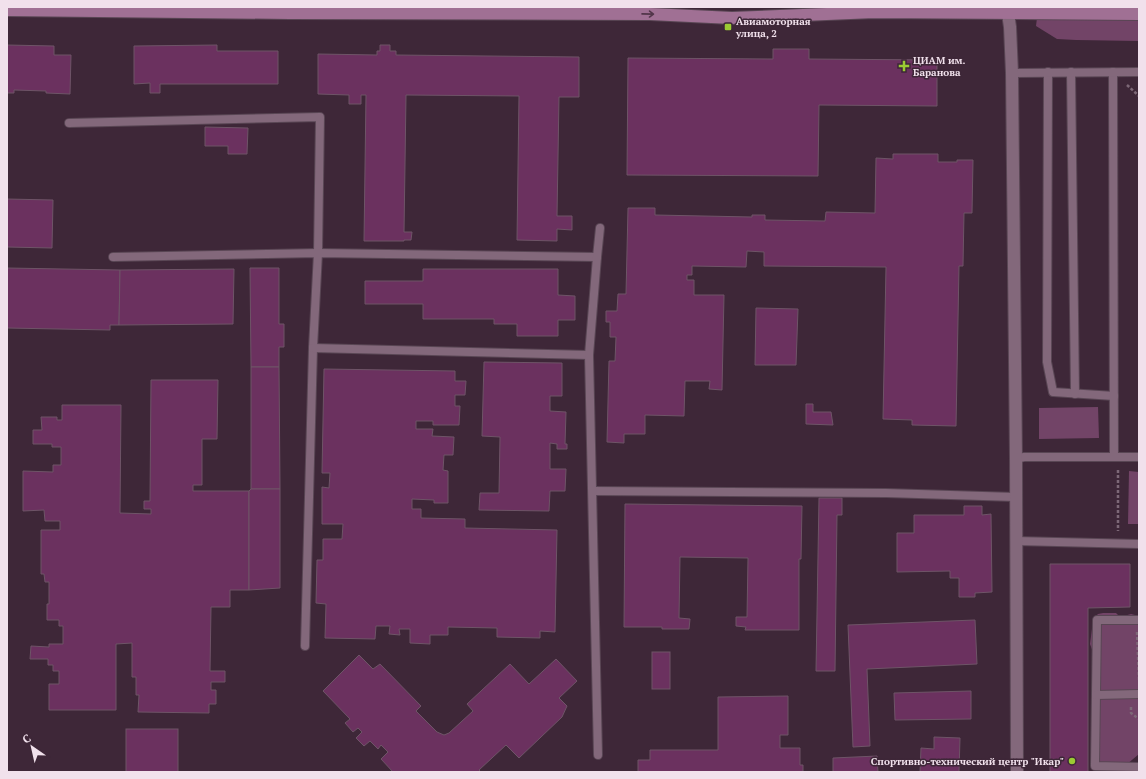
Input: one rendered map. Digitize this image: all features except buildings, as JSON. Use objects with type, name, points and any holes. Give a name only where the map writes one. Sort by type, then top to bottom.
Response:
[{"type":"main road","points":[[7,10],[290,13],[650,14],[732,18],[874,12],[1007,9],[1139,14]]},
{"type":"street","points":[[1007,9],[1010,27],[1012,73],[1016,459],[1017,772]]},
{"type":"lane","points":[[1048,72],[1047,362],[1053,392],[1114,396]]},
{"type":"lane","points":[[1071,72],[1075,394]]},
{"type":"lane","points":[[1113,72],[1114,396],[1116,460]]},
{"type":"lane","points":[[1012,73],[1139,72]]},
{"type":"lane","points":[[69,123],[320,117],[318,253],[313,348],[305,646]]},
{"type":"lane","points":[[598,755],[589,355],[600,228]]},
{"type":"lane","points":[[113,257],[318,253],[597,257]]},
{"type":"lane","points":[[313,348],[589,355]]},
{"type":"lane","points":[[1016,459],[1024,457],[1116,460],[1139,457]]},
{"type":"lane","points":[[593,491],[886,493],[1015,497]]},
{"type":"lane","points":[[1016,541],[1139,544]]},
{"type":"lane","points":[[1139,620],[1097,620],[1095,766],[1139,767]]},
{"type":"lane","points":[[1096,695],[1139,694]]},
{"type":"path","points":[[1116,460],[1118,543]]},
{"type":"path","points":[[1130,630],[1137,630],[1139,694]]},
{"type":"shaded area","points":[[1037,18],[1139,19],[1139,41],[1057,39],[1036,26]]},
{"type":"shaded area","points":[[1098,407],[1099,438],[1039,439],[1039,408]]},
{"type":"shaded area","points":[[1129,471],[1139,472],[1139,524],[1128,524]]},
{"type":"shaded area","points":[[1116,613],[1120,617],[1131,614],[1139,616],[1139,754],[1126,765],[1128,772],[1109,772],[1096,755],[1092,739],[1092,724],[1097,719],[1094,655],[1090,644],[1092,620],[1098,614]]},
{"type":"place","name":"Авиамоторная улица, 2","points":[[728,27]]},
{"type":"place","name":"ЦИАМ им. Баранова","points":[[904,66]]},
{"type":"place","name":"Спортивно-технический центр \"Икар\"","points":[[1072,761]]}]
